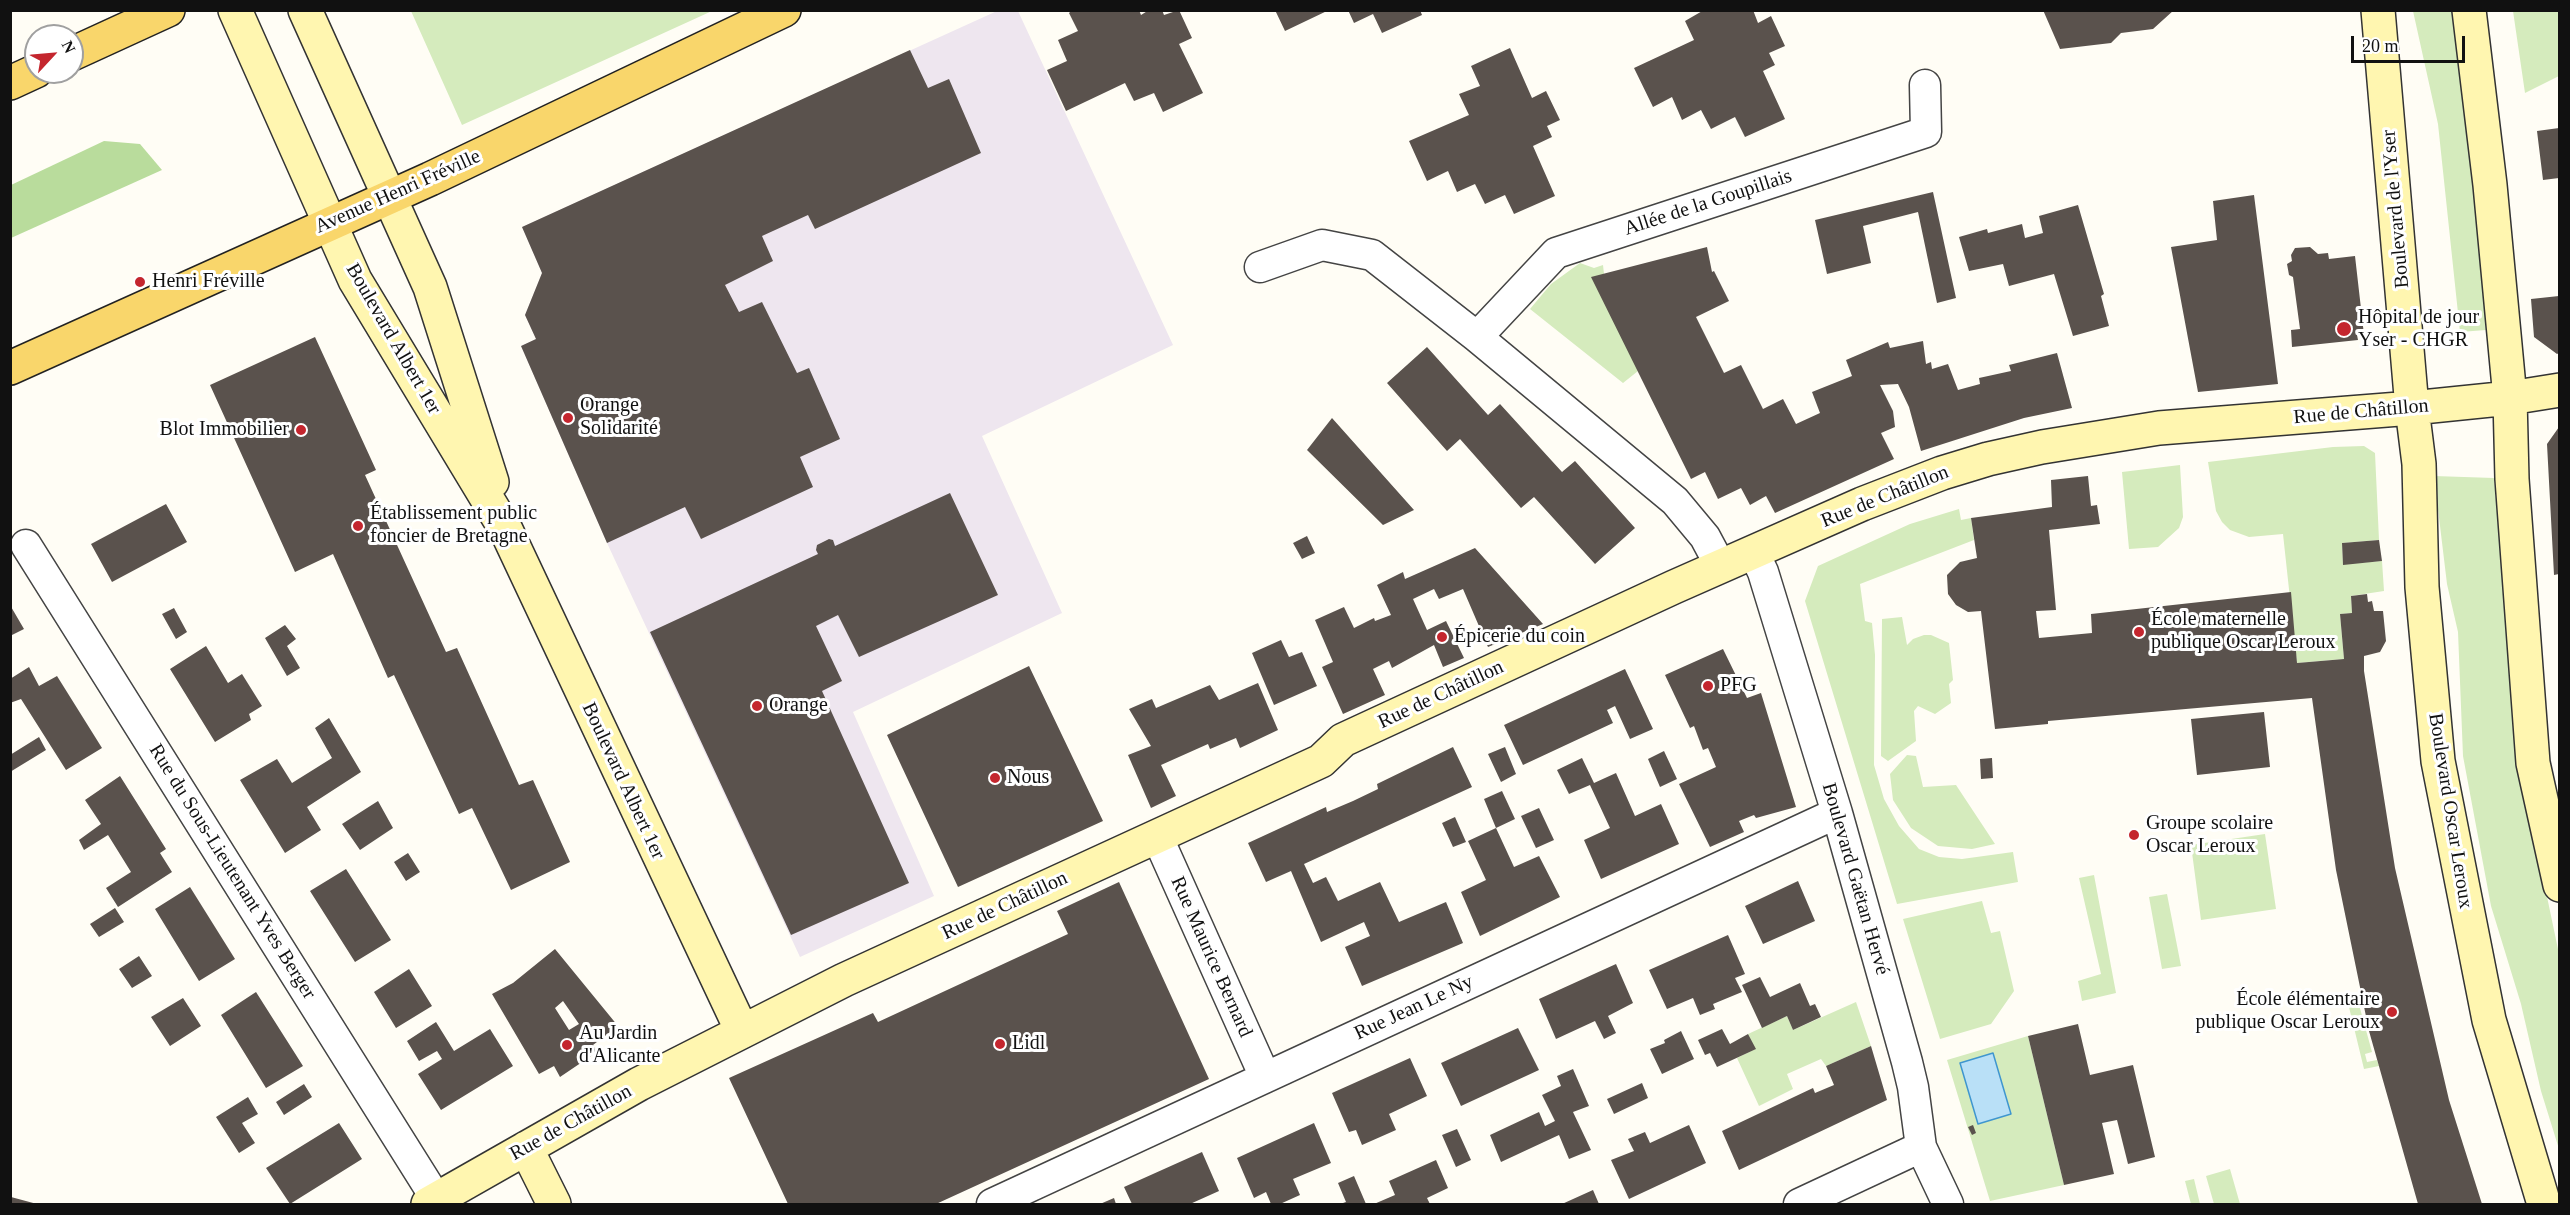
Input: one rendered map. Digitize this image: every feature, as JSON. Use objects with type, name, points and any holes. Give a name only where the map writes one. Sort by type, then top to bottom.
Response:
[{"type":"main road","points":[[84,48],[168,10]]},
{"type":"main road","name":"Avenue Henri Fréville","points":[[10,368],[388,197],[784,10]]},
{"type":"main road","points":[[10,83],[24,77]]},
{"type":"street","name":"Boulevard Albert 1er","points":[[235,10],[355,280],[506,530],[742,1031]]},
{"type":"street","name":"Boulevard Albert 1er","points":[[304,10],[440,313],[506,530]]},
{"type":"street","name":"Boulevard de l'Yser","points":[[2378,10],[2412,408]]},
{"type":"street","points":[[2469,10],[2490,185],[2510,398],[2512,479],[2534,763],[2559,885]]},
{"type":"street","name":"Allée de la Goupillais","points":[[1477,337],[1556,253],[1926,132],[1925,86]]},
{"type":"street","points":[[1260,267],[1322,245],[1372,255],[1477,337],[1675,501],[1705,537],[1721,567]]},
{"type":"street","name":"Rue de Châtillon","points":[[436,1203],[526,1148],[639,1084],[844,980],[1321,761],[1343,740],[1862,504],[1942,473],[1988,459],[2042,447],[2159,428],[2412,408],[2510,398],[2559,390]]},
{"type":"street","name":"Boulevard Oscar Leroux","points":[[2412,408],[2419,464],[2422,587],[2438,761],[2489,1020],[2544,1204]]},
{"type":"street","name":"Rue du Sous-Lieutenant Yves Berger","points":[[26,545],[436,1203]]},
{"type":"street","name":"Boulevard Gaëtan Hervé","points":[[1754,553],[1763,572],[1837,813],[1907,1062],[1913,1087],[1921,1147],[1948,1204]]},
{"type":"street","name":"Rue Jean Le Ny","points":[[992,1204],[1837,813]]},
{"type":"street","name":"Rue Maurice Bernard","points":[[1157,836],[1265,1077]]},
{"type":"street","points":[[1799,1204],[1921,1147]]},
{"type":"street","points":[[526,1148],[554,1204]]},
{"type":"shaded area","name":"Orange","points":[[997,11],[1018,11],[1173,345],[982,436],[1062,613],[853,712],[934,896],[800,957],[607,543],[521,346],[536,339],[525,315],[542,273],[522,227]]},
{"type":"green space","points":[[411,11],[712,11],[462,125]]},
{"type":"green space","points":[[2413,11],[2455,11],[2472,129],[2486,330],[2460,332],[2438,124]]},
{"type":"green space","points":[[2513,11],[2559,11],[2559,76],[2525,93]]},
{"type":"green space","points":[[104,141],[140,144],[162,170],[11,238],[11,185]]},
{"type":"green space","points":[[1580,263],[1594,268],[1603,265],[1604,274],[1638,371],[1623,383],[1530,309],[1551,284]]},
{"type":"green space","points":[[2364,446],[2375,453],[2379,540],[2342,543],[2343,564],[2382,561],[2384,591],[2351,596],[2352,613],[2340,614],[2344,659],[2297,663],[2283,534],[2249,537],[2230,530],[2216,511],[2208,462],[2333,447]]},
{"type":"green space","points":[[2180,465],[2183,517],[2179,528],[2158,547],[2129,549],[2122,472]]},
{"type":"green space","points":[[2434,476],[2494,478],[2519,763],[2559,954],[2559,1149],[2541,1091],[2521,1004],[2491,906],[2463,756],[2458,632],[2447,584]]},
{"type":"green space","points":[[1959,509],[1961,520],[1971,518],[1974,540],[1860,584],[1865,621],[1872,623],[1875,655],[1874,765],[1884,799],[1899,826],[1919,849],[1939,857],[1962,859],[2013,852],[2018,882],[1897,904],[1805,601],[1818,566],[1910,524]]},
{"type":"green space","points":[[1902,617],[1907,645],[1913,639],[1924,635],[1931,635],[1949,643],[1953,680],[1949,684],[1951,703],[1935,714],[1918,706],[1914,711],[1916,741],[1888,761],[1881,756],[1882,619]]},
{"type":"green space","points":[[1907,755],[1916,756],[1923,787],[1956,785],[1995,844],[1972,849],[1938,846],[1911,828],[1893,800],[1890,774]]},
{"type":"green space","points":[[2265,834],[2276,909],[2201,920],[2191,845]]},
{"type":"green space","points":[[2094,875],[2116,993],[2082,1001],[2078,981],[2101,974],[2079,878]]},
{"type":"green space","points":[[2167,894],[2181,966],[2162,969],[2149,897]]},
{"type":"green space","points":[[1982,901],[1991,933],[2000,931],[2014,991],[1991,1024],[1940,1039],[1903,919]]},
{"type":"green space","points":[[2358,1001],[2372,1052],[2365,1054],[2367,1062],[2377,1060],[2379,1066],[2364,1069],[2348,1003]]},
{"type":"green space","points":[[1856,1002],[1871,1046],[1826,1066],[1821,1059],[1787,1074],[1793,1089],[1759,1106],[1737,1058],[1755,1049],[1748,1034],[1787,1016],[1793,1030]]},
{"type":"green space","points":[[2028,1036],[2064,1185],[1990,1201],[1947,1060]]},
{"type":"green space","points":[[2230,1169],[2240,1204],[2214,1204],[2206,1176]]},
{"type":"green space","points":[[2194,1179],[2200,1204],[2191,1204],[2185,1181]]},
{"type":"water","points":[[1993,1053],[2011,1114],[1978,1124],[1960,1063]]},
{"type":"building","points":[[1072,10],[1139,10],[1141,15],[1149,10],[1162,10],[1164,15],[1179,10],[1192,38],[1179,44],[1203,93],[1163,112],[1154,93],[1134,101],[1125,83],[1066,111],[1047,70],[1067,61],[1058,40],[1078,31],[1069,13]]},
{"type":"building","points":[[1275,10],[1329,10],[1285,31]]},
{"type":"building","points":[[1348,10],[1420,10],[1422,15],[1382,33],[1373,14],[1354,23]]},
{"type":"building","points":[[1704,10],[1753,10],[1758,23],[1771,16],[1785,46],[1769,53],[1775,65],[1763,71],[1785,119],[1745,137],[1735,117],[1711,129],[1701,110],[1682,120],[1672,97],[1653,107],[1634,68],[1694,40],[1685,21]]},
{"type":"building","points":[[2043,10],[2174,10],[2153,29],[2121,33],[2111,43],[2060,49]]},
{"type":"building","points":[[1510,48],[1532,98],[1546,91],[1560,120],[1547,126],[1552,137],[1533,146],[1555,196],[1514,214],[1505,195],[1485,204],[1475,184],[1457,192],[1448,171],[1427,181],[1409,141],[1469,115],[1459,94],[1480,86],[1471,66]]},
{"type":"building","points":[[910,50],[928,88],[949,79],[981,153],[815,229],[808,215],[762,236],[773,261],[725,285],[739,312],[762,302],[797,373],[809,368],[840,439],[800,457],[813,487],[701,539],[685,507],[607,543],[521,346],[536,339],[525,315],[542,273],[522,227]]},
{"type":"building","points":[[2559,128],[2559,178],[2543,180],[2537,131]]},
{"type":"building","points":[[1933,192],[1956,298],[1937,303],[1918,212],[1863,226],[1871,263],[1827,274],[1815,220]]},
{"type":"building","points":[[2254,195],[2278,384],[2198,392],[2171,247],[2217,240],[2213,201]]},
{"type":"building","points":[[2078,205],[2104,294],[2101,296],[2109,326],[2073,336],[2054,274],[2009,286],[2003,264],[1969,271],[1959,237],[1987,229],[1988,233],[2022,224],[2025,238],[2043,233],[2039,216]]},
{"type":"building","points":[[1707,247],[1712,272],[1714,271],[1729,301],[1696,317],[1724,373],[1741,365],[1763,409],[1783,399],[1796,424],[1820,413],[1812,392],[1852,376],[1846,360],[1888,342],[1890,348],[1923,341],[1926,364],[1931,362],[1932,369],[1948,364],[1958,390],[1980,384],[1979,378],[2011,371],[2009,365],[2057,353],[2072,408],[2024,418],[1921,451],[1909,407],[1898,384],[1880,385],[1893,411],[1895,427],[1881,433],[1894,459],[1775,513],[1766,496],[1750,505],[1741,488],[1718,499],[1705,472],[1691,479],[1591,277]]},
{"type":"building","points":[[2310,247],[2318,254],[2328,253],[2329,259],[2355,256],[2364,335],[2357,335],[2358,340],[2292,347],[2291,330],[2300,329],[2293,277],[2289,275],[2287,264],[2292,261],[2291,255],[2295,248]]},
{"type":"building","points":[[2559,296],[2559,353],[2557,354],[2534,337],[2531,299]]},
{"type":"building","points":[[315,337],[376,470],[365,475],[446,652],[457,648],[519,785],[533,780],[570,862],[511,890],[472,808],[459,814],[394,675],[388,678],[333,554],[295,572],[210,385]]},
{"type":"building","points":[[1427,347],[1488,415],[1500,404],[1562,472],[1575,461],[1635,528],[1595,564],[1534,497],[1521,508],[1460,439],[1447,451],[1387,383]]},
{"type":"building","points":[[1332,418],[1414,510],[1383,525],[1307,450]]},
{"type":"building","points":[[2559,427],[2559,574],[2554,575],[2547,444]]},
{"type":"building","points":[[2088,476],[2091,506],[2097,505],[2100,524],[2049,530],[2056,610],[2036,611],[2039,638],[2092,633],[2091,614],[2291,592],[2297,663],[2344,659],[2340,614],[2352,613],[2351,596],[2367,594],[2368,602],[2372,601],[2374,611],[2383,611],[2386,641],[2380,652],[2364,656],[2364,671],[2395,868],[2449,1100],[2482,1204],[2418,1204],[2369,1031],[2336,870],[2312,698],[2048,721],[2048,724],[1995,729],[1981,611],[1968,612],[1956,605],[1948,594],[1947,575],[1960,562],[1977,558],[1971,518],[2052,507],[2051,480]]},
{"type":"building","name":"Orange","points":[[950,493],[998,595],[859,657],[838,615],[816,626],[842,681],[822,691],[909,883],[791,935],[650,632],[818,554],[817,545],[829,539],[833,540],[835,546]]},
{"type":"building","points":[[166,504],[187,542],[112,582],[91,544]]},
{"type":"building","points":[[1307,536],[1315,553],[1302,559],[1293,543]]},
{"type":"building","points":[[2379,540],[2382,561],[2343,565],[2342,543]]},
{"type":"building","points":[[1475,548],[1543,624],[1488,647],[1463,589],[1439,599],[1434,589],[1413,599],[1427,630],[1446,621],[1464,658],[1443,667],[1434,645],[1392,668],[1389,661],[1373,669],[1385,695],[1343,714],[1322,667],[1333,662],[1315,620],[1344,607],[1354,628],[1374,618],[1375,621],[1391,615],[1377,585],[1403,572],[1405,579]]},
{"type":"building","points":[[10,605],[24,629],[10,636]]},
{"type":"building","points":[[174,608],[187,632],[176,639],[162,614]]},
{"type":"building","points":[[285,625],[296,639],[287,646],[300,668],[287,676],[265,638]]},
{"type":"building","points":[[1281,640],[1289,657],[1302,652],[1317,686],[1274,705],[1252,653]]},
{"type":"building","points":[[206,646],[228,683],[242,674],[262,706],[249,714],[251,720],[215,742],[170,669]]},
{"type":"building","points":[[1723,649],[1747,698],[1761,693],[1796,807],[1756,818],[1754,815],[1739,821],[1744,832],[1710,847],[1679,784],[1716,767],[1708,748],[1703,750],[1694,726],[1690,728],[1665,675]]},
{"type":"building","name":"Nous","points":[[1029,666],[1103,821],[958,887],[887,735]]},
{"type":"building","points":[[29,667],[39,686],[57,676],[102,748],[66,770],[21,699],[10,703],[10,679]]},
{"type":"building","points":[[1625,669],[1653,729],[1630,739],[1615,706],[1607,710],[1613,723],[1523,765],[1504,725]]},
{"type":"building","points":[[1258,683],[1278,730],[1240,748],[1236,738],[1210,749],[1208,744],[1161,765],[1176,796],[1151,808],[1128,755],[1151,746],[1129,709],[1152,699],[1156,708],[1210,685],[1219,700]]},
{"type":"building","points":[[2264,712],[2270,767],[2197,775],[2191,719]]},
{"type":"building","points":[[329,718],[361,772],[307,807],[321,830],[285,853],[240,780],[277,759],[292,783],[332,758],[315,728]]},
{"type":"building","points":[[39,737],[46,750],[10,772],[10,755]]},
{"type":"building","points":[[1453,747],[1472,787],[1304,864],[1313,883],[1326,877],[1338,901],[1380,882],[1399,922],[1446,902],[1463,943],[1362,986],[1345,947],[1370,936],[1364,922],[1321,942],[1291,871],[1266,882],[1248,843],[1326,807],[1327,812],[1353,801],[1378,789],[1377,784]]},
{"type":"building","points":[[1505,747],[1516,774],[1501,782],[1488,754]]},
{"type":"building","points":[[1664,751],[1677,779],[1660,787],[1648,759]]},
{"type":"building","points":[[1582,758],[1594,783],[1616,773],[1635,816],[1661,804],[1679,844],[1601,879],[1584,840],[1610,828],[1590,785],[1569,794],[1557,770]]},
{"type":"building","points":[[1992,758],[1993,778],[1981,779],[1980,759]]},
{"type":"building","points":[[120,776],[166,849],[160,853],[172,872],[118,907],[106,888],[131,872],[108,835],[84,850],[79,840],[101,824],[85,800]]},
{"type":"building","points":[[1502,791],[1515,819],[1496,828],[1484,799]]},
{"type":"building","points":[[378,801],[393,828],[360,850],[342,824]]},
{"type":"building","points":[[1539,808],[1554,840],[1536,848],[1521,816]]},
{"type":"building","points":[[1455,817],[1466,842],[1453,847],[1442,823]]},
{"type":"building","points":[[1496,828],[1514,867],[1539,856],[1560,897],[1480,936],[1461,892],[1486,880],[1468,841]]},
{"type":"building","points":[[408,853],[420,872],[406,881],[394,862]]},
{"type":"building","points":[[346,869],[391,940],[355,962],[310,891]]},
{"type":"building","points":[[1798,881],[1815,921],[1763,944],[1745,906]]},
{"type":"building","name":"Lidl","points":[[1119,882],[1209,1079],[936,1204],[788,1204],[729,1078],[873,1013],[878,1022],[1068,934],[1057,911]]},
{"type":"building","points":[[190,887],[235,959],[199,981],[155,909]]},
{"type":"building","points":[[115,908],[124,922],[99,937],[90,924]]},
{"type":"building","points":[[1728,935],[1745,974],[1735,978],[1742,992],[1713,1004],[1715,1009],[1700,1015],[1693,998],[1667,1009],[1649,970]]},
{"type":"building","points":[[555,949],[618,1026],[593,1045],[597,1052],[560,1077],[554,1066],[539,1074],[492,994],[513,983]],"holes":[[[563,1001],[579,1024],[569,1030],[555,1008]]]},
{"type":"building","points":[[139,956],[152,976],[132,988],[119,969]]},
{"type":"building","points":[[1616,964],[1633,1003],[1608,1016],[1616,1033],[1604,1039],[1595,1021],[1556,1039],[1539,999]]},
{"type":"building","points":[[409,969],[432,1006],[396,1028],[374,992]]},
{"type":"building","points":[[1760,977],[1770,997],[1800,983],[1810,1006],[1815,1004],[1821,1017],[1793,1030],[1787,1016],[1762,1028],[1742,985]]},
{"type":"building","points":[[256,992],[303,1066],[266,1088],[221,1015]]},
{"type":"building","points":[[183,998],[201,1026],[170,1046],[151,1017]]},
{"type":"building","points":[[436,1022],[454,1051],[490,1029],[513,1066],[441,1110],[418,1074],[442,1059],[437,1051],[419,1061],[407,1041]]},
{"type":"building","points":[[2078,1024],[2090,1075],[2133,1065],[2155,1157],[2128,1164],[2117,1120],[2102,1123],[2114,1174],[2064,1185],[2028,1036]]},
{"type":"building","points":[[1518,1028],[1539,1070],[1461,1106],[1441,1063]]},
{"type":"building","points":[[1722,1029],[1730,1044],[1748,1034],[1756,1049],[1717,1067],[1710,1053],[1705,1055],[1698,1040]]},
{"type":"building","points":[[1681,1031],[1694,1059],[1662,1074],[1650,1049],[1665,1043],[1664,1040]]},
{"type":"building","points":[[1871,1046],[1887,1100],[1739,1170],[1722,1131],[1813,1088],[1815,1093],[1834,1085],[1826,1066]]},
{"type":"building","points":[[1410,1058],[1427,1096],[1389,1114],[1396,1130],[1362,1145],[1356,1130],[1349,1132],[1332,1093]]},
{"type":"building","points":[[1573,1069],[1589,1106],[1573,1112],[1591,1150],[1569,1159],[1559,1135],[1501,1162],[1490,1135],[1539,1112],[1545,1126],[1555,1121],[1542,1095],[1561,1086],[1557,1076]]},
{"type":"building","points":[[1642,1083],[1648,1098],[1614,1114],[1607,1099]]},
{"type":"building","points":[[304,1084],[312,1097],[284,1115],[276,1102]]},
{"type":"building","points":[[248,1097],[258,1114],[242,1123],[255,1143],[239,1153],[216,1117]]},
{"type":"building","points":[[339,1123],[362,1159],[290,1204],[266,1168]]},
{"type":"building","points":[[1314,1123],[1331,1163],[1293,1179],[1300,1195],[1280,1204],[1271,1204],[1266,1192],[1254,1198],[1237,1158]]},
{"type":"building","points":[[1689,1125],[1706,1163],[1629,1199],[1611,1160],[1634,1151],[1628,1139],[1645,1132],[1650,1143]]},
{"type":"building","points":[[1973,1125],[1976,1133],[1972,1135],[1968,1127]]},
{"type":"building","points":[[1457,1129],[1471,1160],[1456,1167],[1442,1135]]},
{"type":"building","points":[[1202,1152],[1219,1191],[1190,1204],[1132,1204],[1124,1187]]},
{"type":"building","points":[[1436,1160],[1448,1188],[1427,1198],[1430,1204],[1374,1204],[1395,1195],[1389,1181]]},
{"type":"building","points":[[1354,1176],[1366,1204],[1340,1204],[1346,1202],[1338,1183]]},
{"type":"building","points":[[1593,1190],[1599,1204],[1562,1204]]},
{"type":"building","points":[[11,1197],[37,1204],[10,1204]]},
{"type":"building","points":[[1114,1198],[1116,1204],[1100,1204]]},
{"type":"place","name":"Henri Fréville","points":[[140,282]]},
{"type":"place","name":"Hôpital de jour Yser - CHGR","points":[[2344,329]]},
{"type":"place","name":"Orange Solidarité","points":[[568,418]]},
{"type":"place","name":"Blot Immobilier","points":[[301,430]]},
{"type":"place","name":"Établissement public foncier de Bretagne","points":[[358,526]]},
{"type":"place","name":"École maternelle publique Oscar Leroux","points":[[2139,632]]},
{"type":"place","name":"Épicerie du coin","points":[[1442,637]]},
{"type":"place","name":"PFG","points":[[1708,686]]},
{"type":"place","name":"Orange","points":[[757,706]]},
{"type":"place","name":"Nous","points":[[995,778]]},
{"type":"place","name":"Groupe scolaire Oscar Leroux","points":[[2134,835]]},
{"type":"place","name":"École élémentaire publique Oscar Leroux","points":[[2392,1012]]},
{"type":"place","name":"Lidl","points":[[1000,1044]]},
{"type":"place","name":"Au Jardin d'Alicante","points":[[567,1045]]}]
